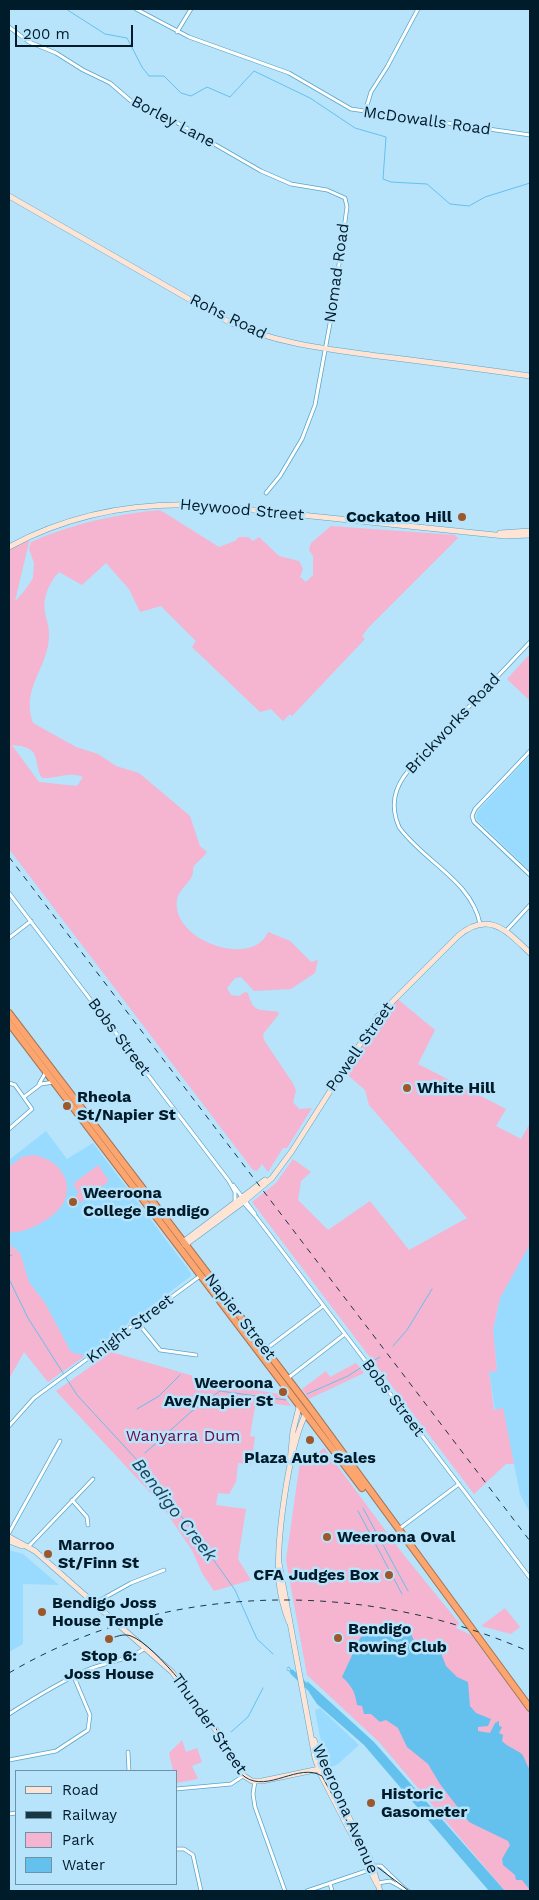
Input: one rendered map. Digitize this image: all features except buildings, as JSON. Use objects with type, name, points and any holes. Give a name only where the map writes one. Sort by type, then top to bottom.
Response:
[{"type":"highway","name":"Napier Street","points":[[9,1013],[244,1328],[299,1407],[469,1624],[530,1708]]},
{"type":"highway","name":"Napier Street","points":[[9,1023],[182,1246],[200,1276],[288,1378],[397,1531]]},
{"type":"highway","points":[[55,1074],[54,1078],[69,1102]]},
{"type":"highway","points":[[288,1378],[305,1408],[305,1415]]},
{"type":"highway","name":"Napier Street","points":[[484,1645],[530,1702]]},
{"type":"street","name":"McDowalls Road","points":[[136,9],[177,32],[278,69],[347,107],[365,112],[530,135]]},
{"type":"street","points":[[177,32],[191,9]]},
{"type":"street","points":[[365,112],[371,92],[418,9]]},
{"type":"street","name":"Borley Lane","points":[[9,27],[29,42],[56,53],[83,70],[110,83],[131,101],[175,121],[261,171],[291,184],[327,190],[345,198]]},
{"type":"street","name":"Rohs Road","points":[[9,196],[229,322],[279,341],[530,376]]},
{"type":"street","name":"Nomad Road","points":[[326,348],[347,207],[345,198]]},
{"type":"street","name":"Heywood Street","points":[[266,493],[280,476],[307,427],[315,405],[326,348]]},
{"type":"street","name":"Heywood Street","points":[[9,547],[42,531],[79,518],[115,510],[165,504],[214,506],[505,536],[530,535]]},
{"type":"street","name":"Heywood Street","points":[[482,533],[530,531]]},
{"type":"street","name":"Brickworks Road","points":[[480,924],[471,900],[403,833],[395,814],[396,791],[403,777],[530,642]]},
{"type":"street","points":[[530,751],[475,809],[472,816],[474,822],[530,876]]},
{"type":"street","name":"Bobs Street","points":[[9,893],[242,1200]]},
{"type":"street","points":[[506,931],[530,905]]},
{"type":"street","points":[[9,938],[31,921]]},
{"type":"street","points":[[480,924],[494,924],[506,931],[530,953]]},
{"type":"street","name":"Powell Street","points":[[182,1246],[269,1181],[378,1016],[458,936],[468,928],[480,924]]},
{"type":"street","points":[[24,1096],[37,1086],[46,1072]]},
{"type":"street","points":[[37,1086],[54,1082]]},
{"type":"street","points":[[9,1083],[13,1084],[31,1106],[31,1111],[9,1130]]},
{"type":"street","name":"Bobs Street","points":[[229,1181],[236,1194],[257,1218],[530,1578]]},
{"type":"street","name":"Knight Street","points":[[9,1426],[30,1402],[200,1276]]},
{"type":"street","points":[[265,1350],[324,1306]]},
{"type":"street","points":[[138,1323],[160,1350],[196,1355]]},
{"type":"street","points":[[288,1378],[345,1334]]},
{"type":"street","name":"Weeroona Avenue","points":[[299,1407],[293,1431],[279,1563],[312,1735],[321,1769],[371,1868],[380,1891]]},
{"type":"street","name":"Weeroona Avenue","points":[[290,1472],[298,1434],[305,1415]]},
{"type":"street","points":[[9,1532],[60,1441]]},
{"type":"street","points":[[28,1548],[93,1479]]},
{"type":"street","points":[[397,1531],[459,1484]]},
{"type":"street","points":[[72,1500],[87,1516],[88,1525]]},
{"type":"street","points":[[9,1537],[28,1548]]},
{"type":"street","points":[[9,1541],[28,1548]]},
{"type":"street","name":"Thunder Street","points":[[28,1548],[146,1647],[177,1677],[221,1737],[243,1776],[255,1782],[253,1794],[255,1807],[285,1891]]},
{"type":"street","points":[[94,1604],[131,1582],[164,1570]]},
{"type":"street","points":[[9,1714],[89,1669],[133,1655],[146,1647]]},
{"type":"street","points":[[9,1760],[56,1752],[88,1730],[90,1715],[74,1677]]},
{"type":"street","points":[[128,1752],[129,1770]]},
{"type":"street","points":[[255,1782],[321,1769]]},
{"type":"street","points":[[178,1789],[231,1784],[243,1776]]},
{"type":"street","points":[[178,1849],[184,1849],[193,1855],[201,1891]]},
{"type":"street","points":[[308,1891],[381,1866],[407,1891]]},
{"type":"street","points":[[377,1884],[390,1881],[407,1891]]},
{"type":"street","points":[[330,1884],[332,1891]]},
{"type":"shaded area","points":[[530,755],[530,871],[476,819],[477,812]]},
{"type":"shaded area","name":"Weeroona College Bendigo","points":[[46,1131],[67,1159],[93,1143],[191,1273],[191,1276],[85,1356],[71,1353],[45,1303],[29,1282],[20,1253],[9,1244],[9,1160]]},
{"type":"shaded area","points":[[530,1244],[530,1513],[520,1494],[503,1409],[495,1410],[489,1372],[497,1371],[493,1330],[500,1298]]},
{"type":"shaded area","points":[[9,1550],[23,1554],[59,1585],[23,1584],[23,1644],[9,1652]]},
{"type":"shaded area","points":[[320,1708],[359,1745],[338,1764],[330,1768],[325,1757],[315,1710]]},
{"type":"green space","points":[[160,510],[219,547],[235,541],[239,537],[248,537],[253,541],[259,537],[279,556],[299,561],[303,569],[300,577],[306,582],[313,575],[313,556],[309,550],[311,543],[331,526],[455,535],[458,538],[369,627],[362,636],[365,639],[292,716],[290,714],[283,721],[271,709],[260,712],[192,647],[196,641],[161,606],[140,612],[129,589],[106,563],[82,585],[59,572],[50,584],[46,595],[44,608],[49,629],[48,645],[30,699],[33,723],[76,747],[98,754],[116,766],[139,773],[190,816],[200,846],[207,852],[194,866],[192,876],[177,899],[178,914],[186,927],[199,938],[214,945],[231,949],[246,948],[259,943],[268,932],[290,941],[311,962],[318,960],[315,973],[291,989],[254,991],[241,977],[235,978],[227,988],[231,995],[239,996],[245,992],[248,993],[255,1008],[278,1012],[279,1014],[263,1034],[264,1040],[294,1085],[296,1091],[293,1102],[299,1109],[312,1108],[287,1148],[283,1148],[268,1172],[262,1164],[257,1171],[253,1170],[9,849],[9,546],[30,538],[15,601],[33,578],[34,563],[29,549],[31,542],[78,525],[110,517]],"holes":[[[12,745],[22,746],[33,752],[42,778],[68,775],[83,777],[77,786],[39,782]]]},
{"type":"green space","points":[[530,654],[530,701],[507,679]]},
{"type":"green space","points":[[395,997],[435,1030],[418,1064],[506,1109],[496,1126],[521,1139],[530,1123],[530,1244],[500,1298],[493,1330],[497,1371],[489,1372],[494,1410],[503,1408],[514,1464],[506,1464],[474,1494],[252,1202],[276,1183],[293,1159],[311,1172],[301,1181],[298,1200],[328,1230],[370,1201],[409,1250],[467,1218],[369,1105],[365,1090],[342,1070],[378,1016]]},
{"type":"green space","points":[[33,1155],[49,1160],[61,1171],[65,1177],[67,1193],[60,1208],[48,1219],[23,1231],[9,1232],[9,1167],[22,1157]]},
{"type":"green space","points":[[98,1165],[109,1181],[80,1203],[75,1196],[79,1193],[73,1184]]},
{"type":"green space","points":[[9,1244],[20,1253],[29,1282],[45,1303],[71,1352],[85,1356],[48,1382],[24,1352],[9,1379]]},
{"type":"green space","name":"Wanyarra Dum","points":[[111,1352],[228,1386],[235,1380],[241,1387],[283,1395],[291,1406],[256,1401],[250,1436],[255,1437],[251,1465],[238,1463],[236,1482],[229,1494],[218,1493],[216,1505],[246,1509],[238,1559],[251,1580],[214,1591],[202,1573],[192,1550],[159,1502],[56,1391]]},
{"type":"green space","points":[[356,1363],[364,1373],[309,1399],[302,1389],[326,1371],[330,1377]]},
{"type":"green space","points":[[324,1448],[403,1554],[459,1623],[456,1628],[471,1635],[530,1714],[530,1891],[505,1891],[379,1742],[307,1675],[286,1560],[301,1455],[313,1457]]},
{"type":"green space","points":[[505,1608],[520,1627],[511,1634],[481,1626]]},
{"type":"green space","points":[[182,1740],[186,1752],[197,1748],[202,1762],[192,1766],[198,1779],[178,1783],[178,1770],[173,1770],[169,1753]]},
{"type":"water","points":[[397,1630],[411,1634],[417,1647],[427,1645],[441,1653],[446,1666],[457,1677],[468,1682],[470,1706],[476,1713],[491,1719],[488,1726],[478,1727],[478,1731],[490,1733],[495,1723],[499,1721],[499,1726],[502,1727],[499,1733],[503,1735],[502,1741],[524,1757],[530,1770],[530,1890],[522,1880],[516,1880],[515,1875],[503,1865],[502,1859],[510,1845],[508,1841],[469,1822],[440,1784],[428,1764],[407,1747],[398,1728],[386,1720],[380,1722],[371,1714],[364,1714],[362,1706],[357,1705],[352,1690],[342,1677],[360,1638],[364,1635],[381,1636]]},
{"type":"water","points":[[307,1681],[374,1742],[505,1891],[489,1891],[364,1745],[317,1704],[309,1692]]},
{"type":"waterway","points":[[66,9],[105,34],[127,38],[142,67],[149,76],[164,76],[181,93],[191,96],[207,87],[230,97],[254,71],[310,98],[355,128],[386,137],[383,179],[391,182],[427,184],[450,204],[469,206],[485,197],[530,183]]},
{"type":"waterway","name":"Bendigo Creek","points":[[9,1279],[28,1318],[77,1395],[137,1460],[193,1531],[235,1590],[257,1639],[273,1654]]},
{"type":"waterway","points":[[393,1346],[407,1330],[432,1289]]},
{"type":"waterway","points":[[371,1362],[380,1357]]},
{"type":"waterway","points":[[307,1394],[348,1376],[365,1365]]},
{"type":"waterway","points":[[137,1409],[159,1396],[180,1375]]},
{"type":"waterway","points":[[145,1453],[192,1411],[220,1391],[286,1400]]},
{"type":"waterway","points":[[363,1508],[408,1591]]},
{"type":"waterway","points":[[358,1511],[402,1594]]},
{"type":"waterway","name":"Bendigo Creek","points":[[287,1668],[289,1667],[292,1672]]},
{"type":"waterway","name":"Bendigo Creek","points":[[287,1670],[292,1672]]},
{"type":"waterway","name":"Bendigo Creek","points":[[292,1672],[312,1691]]},
{"type":"waterway","points":[[231,1732],[248,1717],[263,1688]]},
{"type":"tram line","points":[[109,1639],[122,1635],[131,1636],[142,1642],[167,1666],[205,1713],[222,1738],[237,1769],[245,1777],[254,1781],[264,1782],[304,1772],[322,1776],[368,1860],[409,1891]]},
{"type":"railway","points":[[9,857],[530,1541]]},
{"type":"railway","points":[[9,1673],[70,1642],[133,1620],[199,1606],[266,1600],[334,1602],[401,1611],[467,1628],[530,1652]]},
{"type":"place","name":"Cockatoo Hill","points":[[462,517]]},
{"type":"place","name":"White Hill","points":[[407,1088]]},
{"type":"place","name":"Rheola St/Napier St","points":[[67,1106]]},
{"type":"place","name":"Weeroona College Bendigo","points":[[73,1202]]},
{"type":"place","name":"Weeroona Ave/Napier St","points":[[283,1392]]},
{"type":"place","name":"Plaza Auto Sales","points":[[310,1440]]},
{"type":"place","name":"Weeroona Oval","points":[[327,1537]]},
{"type":"place","name":"Marroo St/Finn St","points":[[48,1554]]},
{"type":"place","name":"CFA Judges Box","points":[[389,1575]]},
{"type":"place","name":"Bendigo Joss House Temple","points":[[42,1612]]},
{"type":"place","name":"Bendigo Rowing Club","points":[[338,1638]]},
{"type":"place","name":"Stop 6: Joss House","points":[[109,1639]]},
{"type":"place","name":"Historic Gasometer","points":[[371,1803]]}]
